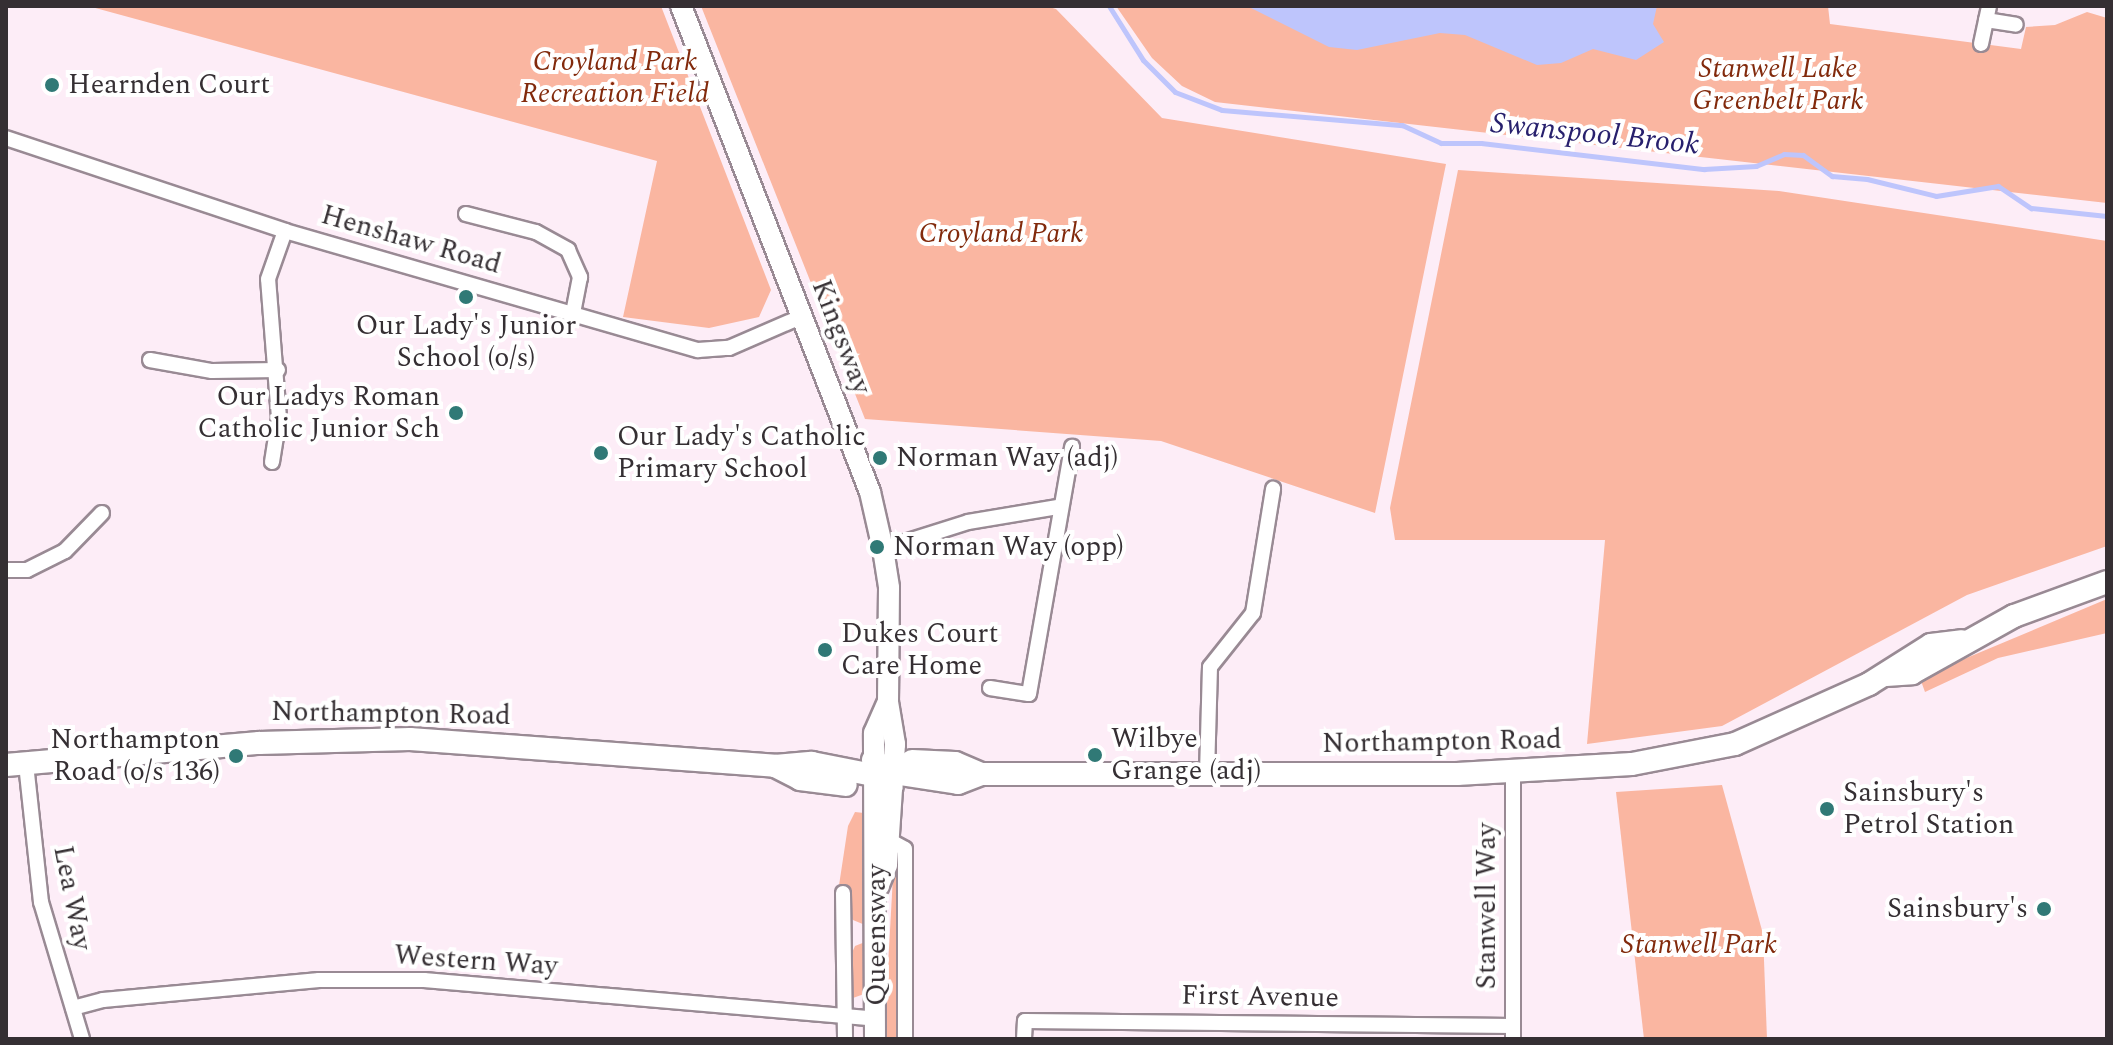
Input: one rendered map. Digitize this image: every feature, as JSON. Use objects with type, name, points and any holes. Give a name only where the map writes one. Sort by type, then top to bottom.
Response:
[{"type":"main road","name":"Northampton Road","points":[[16,764],[259,743],[410,739],[775,766],[812,763],[827,757],[934,789],[948,782],[981,774],[1513,773],[1705,754],[1774,729],[1886,675],[1903,659],[1931,645],[1962,641],[2107,582]]},
{"type":"main road","name":"Northampton Road","points":[[775,766],[800,779],[883,774],[955,763],[981,774]]},
{"type":"street","name":"Kingsway","points":[[681,6],[870,492],[889,588],[888,702],[874,724],[883,774]]},
{"type":"street","points":[[1981,44],[1988,13],[2016,25]]},
{"type":"street","name":"Henshaw Road","points":[[6,138],[285,231],[698,350],[729,348],[803,316]]},
{"type":"street","points":[[466,214],[536,232],[568,250],[580,277],[573,313]]},
{"type":"street","points":[[272,462],[279,418],[278,370],[268,279],[285,231]]},
{"type":"street","points":[[150,360],[212,371],[278,370]]},
{"type":"street","points":[[990,688],[1029,694],[1058,507],[1072,447]]},
{"type":"street","points":[[1207,774],[1210,667],[1253,613],[1273,489]]},
{"type":"street","points":[[883,549],[968,522],[1058,507]]},
{"type":"street","points":[[6,570],[27,570],[65,551],[102,513]]},
{"type":"street","name":"Lea Way","points":[[16,764],[41,902],[82,1039]]},
{"type":"street","name":"Stanwell Way","points":[[1513,773],[1513,1032]]},
{"type":"street","name":"Queensway","points":[[876,1029],[878,887],[889,840],[883,774]]},
{"type":"street","name":"Queensway","points":[[878,887],[872,862],[883,774]]},
{"type":"street","name":"Queensway","points":[[889,840],[905,849],[905,1039]]},
{"type":"street","points":[[843,893],[845,1039]]},
{"type":"street","name":"Western Way","points":[[73,1008],[103,1000],[319,980],[424,980],[845,1018],[876,1029]]},
{"type":"street","name":"First Avenue","points":[[1024,1039],[1025,1021],[1513,1032]]},
{"type":"green space","name":"Croyland Park Recreation Field","points":[[88,6],[661,6],[771,290],[759,317],[709,328],[623,317],[657,161]]},
{"type":"green space","name":"Croyland Park","points":[[701,6],[1046,6],[1056,9],[1162,118],[1446,164],[1375,513],[1161,441],[865,419]]},
{"type":"green space","name":"Stanwell Lake Greenbelt Park","points":[[1116,6],[1828,6],[1830,24],[2021,49],[2026,27],[2055,25],[2087,12],[2107,18],[2107,203],[1215,102],[1182,86],[1152,58]]},
{"type":"green space","points":[[1458,170],[1779,191],[2107,241],[2107,546],[1967,595],[1722,726],[1587,744],[1605,540],[1395,540],[1390,508]]},
{"type":"green space","points":[[2107,599],[2107,633],[1998,658],[1925,692],[1921,681],[1933,672]]},
{"type":"green space","name":"Stanwell Park","points":[[1722,785],[1763,934],[1767,1039],[1644,1039],[1616,792]]},
{"type":"green space","points":[[855,812],[864,813],[865,925],[853,920],[838,892],[848,826]]},
{"type":"green space","points":[[894,858],[899,863],[899,1039],[884,1039]]},
{"type":"green space","points":[[865,942],[864,994],[853,998],[850,957],[855,946]]},
{"type":"water","points":[[1247,6],[1657,6],[1653,24],[1664,42],[1636,60],[1593,49],[1561,63],[1537,65],[1465,35],[1440,33],[1357,50],[1329,47]]},
{"type":"waterway","name":"Swanspool Brook","points":[[1109,6],[1143,60],[1175,92],[1222,110],[1402,125],[1441,143],[1481,143],[1704,169],[1756,166],[1784,154],[1803,155],[1832,176],[1867,179],[1936,196],[1998,186],[2031,208],[2107,216]]},
{"type":"place","name":"Hearnden Court","points":[[52,85]]},
{"type":"place","name":"Our Lady's Junior School (o/s)","points":[[466,297]]},
{"type":"place","name":"Our Ladys Roman Catholic Junior Sch","points":[[456,413]]},
{"type":"place","name":"Our Lady's Catholic Primary School","points":[[601,453]]},
{"type":"place","name":"Norman Way (adj)","points":[[880,458]]},
{"type":"place","name":"Norman Way (opp)","points":[[877,547]]},
{"type":"place","name":"Dukes Court Care Home","points":[[825,650]]},
{"type":"place","name":"Wilbye Grange (adj)","points":[[1095,755]]},
{"type":"place","name":"Northampton Road (o/s 136)","points":[[236,756]]},
{"type":"place","name":"Sainsbury's Petrol Station","points":[[1827,809]]},
{"type":"place","name":"Sainsbury's","points":[[2044,909]]}]
